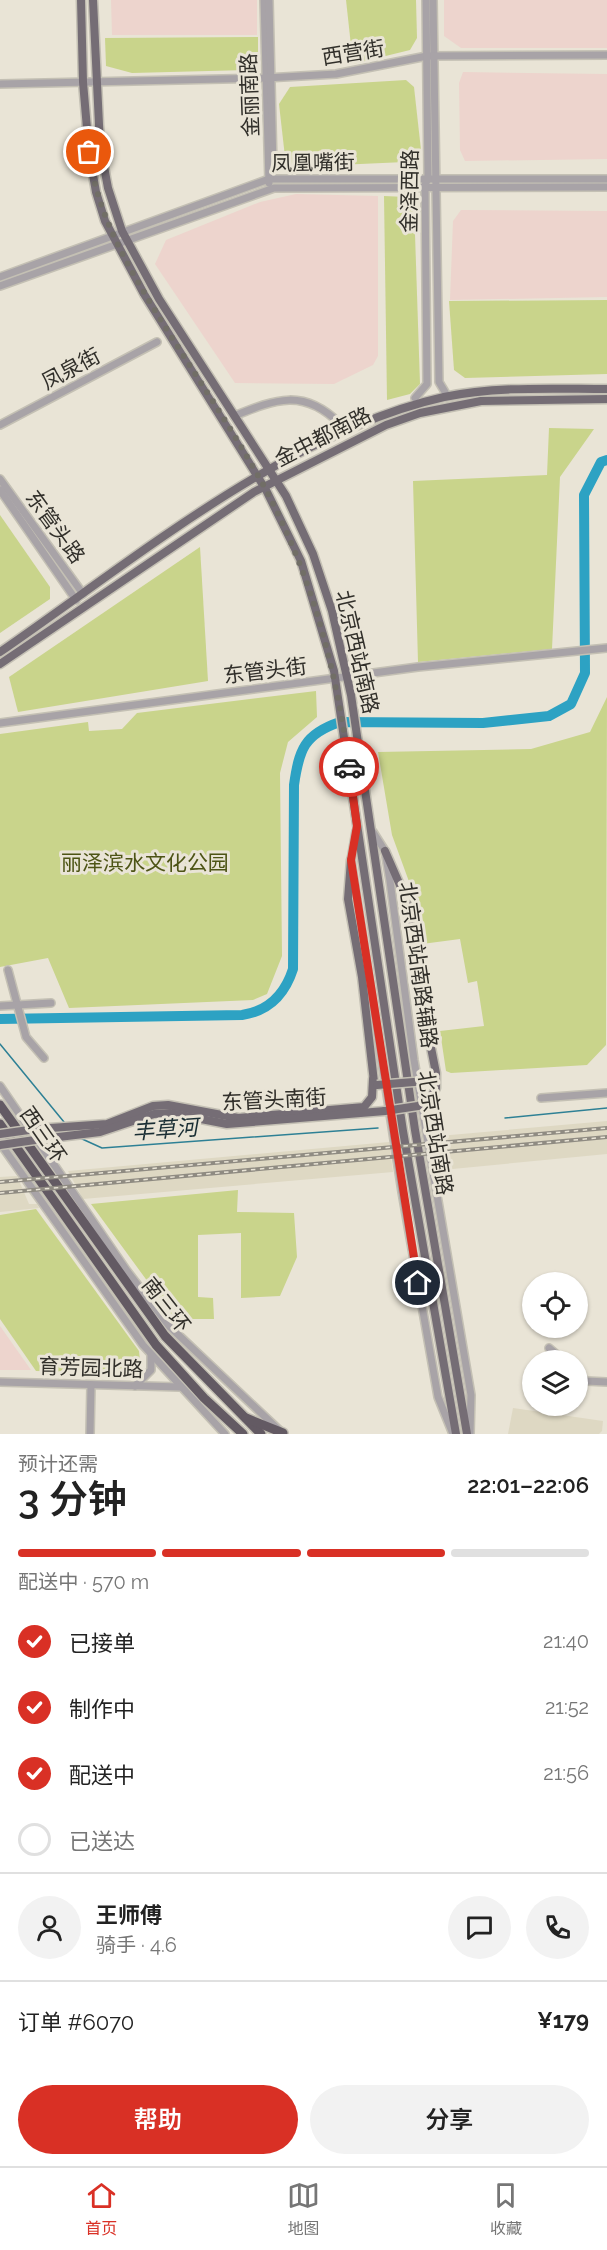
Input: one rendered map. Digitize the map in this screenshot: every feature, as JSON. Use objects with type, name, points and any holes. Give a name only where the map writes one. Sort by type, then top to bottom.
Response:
[{"type":"highway","name":"西三环","points":[[0,1105],[57,1186]]},
{"type":"highway","name":"西三环","points":[[0,1124],[45,1187]]},
{"type":"highway","name":"南三环","points":[[57,1186],[165,1335],[240,1415],[261,1434]]},
{"type":"highway","name":"南三环","points":[[45,1187],[156,1345],[204,1398],[243,1434]]},
{"type":"highway","points":[[240,1415],[283,1434]]},
{"type":"main road","name":"北京西站南路","points":[[81,0],[83,82],[90,166],[111,235],[144,294],[259,477],[301,561],[336,678],[403,1131],[454,1434]]},
{"type":"main road","name":"北京西站南路","points":[[93,0],[103,165],[124,236],[159,299],[277,481],[313,554],[332,611],[352,698],[368,825],[415,1130],[468,1434]]},
{"type":"main road","name":"金中都南路","points":[[0,652],[185,522],[324,441],[373,419],[440,398],[516,389],[607,389]]},
{"type":"main road","name":"金中都南路","points":[[0,664],[88,602],[264,487],[386,425],[420,413],[497,400],[607,399]]},
{"type":"main road","points":[[351,860],[348,898],[362,977],[375,1082],[426,1082],[436,1075],[417,977],[406,898],[385,851]]},
{"type":"main road","name":"东管头南街","points":[[0,1134],[36,1129],[113,1129],[154,1114],[170,1113],[227,1124],[385,1111],[418,1106],[429,1101],[436,1088],[436,1075]]},
{"type":"main road","name":"东管头南街","points":[[0,1144],[69,1136],[80,1130],[107,1124],[153,1106],[168,1106],[238,1118],[364,1107],[372,1097],[375,1082]]},
{"type":"street","name":"金丽南路","points":[[264,0],[271,188]]},
{"type":"street","name":"金丽南路","points":[[268,78],[269,0]]},
{"type":"street","name":"金泽西路","points":[[426,0],[431,56]]},
{"type":"street","name":"金泽西路","points":[[433,0],[432,182],[439,382],[445,392]]},
{"type":"street","name":"西营街","points":[[0,84],[268,78],[352,72],[431,56],[607,55]]},
{"type":"street","name":"凤凰嘴街","points":[[0,286],[117,243],[124,236],[271,179],[607,187]]},
{"type":"street","name":"凤凰嘴街","points":[[0,277],[111,235],[124,236],[271,188],[607,179]]},
{"type":"street","name":"金泽西路","points":[[415,398],[427,384],[432,182]]},
{"type":"street","name":"凤泉街","points":[[0,425],[157,342]]},
{"type":"street","points":[[234,416],[283,399],[298,400],[328,411],[340,424]]},
{"type":"street","name":"东管头路","points":[[0,479],[79,597]]},
{"type":"street","name":"东管头路","points":[[0,490],[79,597]]},
{"type":"street","name":"东管头街","points":[[0,723],[348,676],[607,648]]},
{"type":"street","name":"北京西站南路辅路","points":[[368,825],[385,851],[414,1060],[471,1395],[468,1434]]},
{"type":"street","points":[[357,826],[351,860],[402,1192],[438,1397],[454,1434]]},
{"type":"street","points":[[8,970],[26,1037],[44,1058]]},
{"type":"street","points":[[0,1006],[17,1009],[51,1004]]},
{"type":"street","points":[[0,1086],[83,1207],[170,1327],[283,1434]]},
{"type":"street","points":[[542,1098],[607,1093]]},
{"type":"street","points":[[0,1144],[151,1355],[225,1434]]},
{"type":"street","points":[[135,1386],[151,1370],[151,1355]]},
{"type":"street","points":[[588,1381],[607,1382]]},
{"type":"street","name":"育芳园北路","points":[[0,1382],[180,1388]]},
{"type":"street","points":[[90,1434],[91,1385]]},
{"type":"shaded area","points":[[111,0],[257,0],[257,35],[112,35]]},
{"type":"shaded area","points":[[444,0],[607,0],[607,48],[461,48],[444,36]]},
{"type":"shaded area","points":[[463,72],[607,74],[607,159],[465,161],[460,150],[459,83]]},
{"type":"shaded area","points":[[296,194],[378,196],[378,356],[373,365],[334,384],[235,383],[155,264],[166,240],[260,202]]},
{"type":"shaded area","points":[[461,210],[607,211],[607,297],[450,300],[453,221]]},
{"type":"shaded area","points":[[607,1121],[607,1154],[442,1170],[439,1136]]},
{"type":"shaded area","points":[[389,1142],[393,1172],[83,1199],[68,1171]]},
{"type":"shaded area","points":[[17,1176],[29,1204],[37,1204],[39,1208],[0,1212],[0,1177]]},
{"type":"shaded area","points":[[0,1326],[31,1370],[0,1370]]},
{"type":"shaded area","points":[[513,1408],[522,1409],[522,1416],[568,1416],[603,1421],[602,1431],[599,1434],[508,1434]]},
{"type":"green space","points":[[346,0],[416,0],[417,38],[410,50],[353,64]]},
{"type":"green space","points":[[258,37],[258,59],[247,70],[132,73],[106,66],[105,38]]},
{"type":"green space","points":[[406,80],[414,87],[421,150],[405,162],[293,167],[285,157],[279,104],[290,87]]},
{"type":"green space","points":[[384,196],[406,197],[414,204],[420,384],[410,394],[387,400]]},
{"type":"green space","points":[[607,300],[607,374],[465,378],[454,370],[449,301]]},
{"type":"green space","points":[[549,428],[594,429],[560,477],[552,649],[418,662],[413,481],[547,475]]},
{"type":"green space","points":[[0,515],[50,587],[50,599],[0,633]]},
{"type":"green space","points":[[200,547],[208,681],[18,712],[9,677]]},
{"type":"green space","name":"丽泽滨水文化公园","points":[[316,691],[317,717],[288,742],[280,773],[282,956],[267,994],[253,1000],[69,1008],[48,958],[0,967],[0,734],[88,722],[89,731],[122,729],[137,713]]},
{"type":"green space","points":[[607,697],[606,1045],[587,1065],[451,1073],[446,1071],[440,1031],[484,1026],[477,981],[468,983],[460,939],[422,944],[415,898],[392,835],[378,752],[531,749],[590,732]]},
{"type":"green space","points":[[238,1190],[237,1212],[294,1213],[297,1257],[280,1296],[241,1298],[241,1233],[198,1235],[198,1297],[213,1298],[214,1319],[175,1319],[91,1204]]},
{"type":"green space","points":[[36,1209],[139,1351],[140,1361],[134,1371],[126,1373],[36,1371],[0,1319],[0,1215]]},
{"type":"waterway","points":[[0,1019],[242,1015],[260,1010],[275,1000],[290,978],[293,969],[294,785],[298,762],[305,745],[318,732],[340,722],[483,723],[549,716],[571,704],[585,673],[584,495],[601,462],[607,460]]},
{"type":"waterway","name":"丰草河","points":[[0,1044],[64,1122]]},
{"type":"waterway","name":"丰草河","points":[[505,1118],[607,1108]]},
{"type":"waterway","name":"丰草河","points":[[80,1138],[102,1148],[378,1128]]},
{"type":"railway","points":[[0,1182],[607,1128]]},
{"type":"railway","points":[[0,1193],[607,1137]]},
{"type":"way so far","points":[[89,152],[96,192],[111,235],[144,294],[259,477],[301,561],[336,678],[349,767]]},
{"type":"route","points":[[349,767],[357,826],[351,860],[418,1283]]}]
